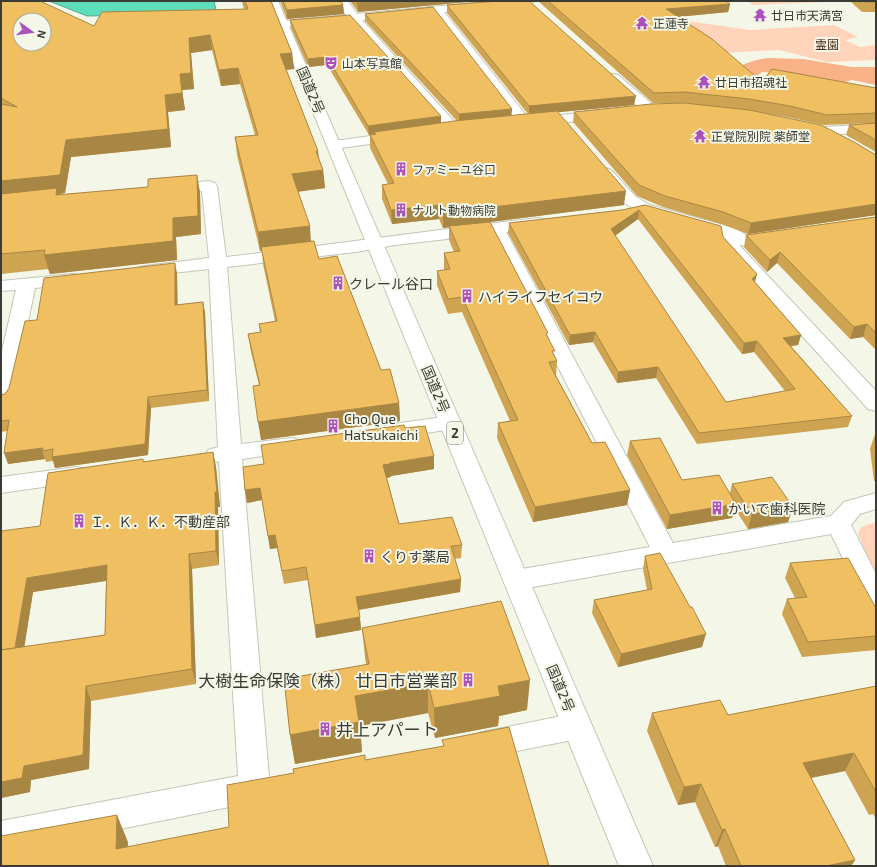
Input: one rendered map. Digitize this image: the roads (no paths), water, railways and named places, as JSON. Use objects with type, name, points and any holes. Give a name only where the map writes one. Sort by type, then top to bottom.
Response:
[{"type":"main road","name":"国道2号","points":[[273,1],[636,866]]},
{"type":"main road","points":[[343,1],[353,17],[454,130]]},
{"type":"main road","points":[[283,24],[530,1],[540,10]]},
{"type":"main road","points":[[436,9],[525,123]]},
{"type":"main road","points":[[605,70],[655,109],[634,110]]},
{"type":"main road","points":[[509,124],[565,124],[619,112]]},
{"type":"main road","points":[[809,127],[824,131],[850,145]]},
{"type":"main road","points":[[438,131],[469,128]]},
{"type":"main road","points":[[824,131],[876,128]]},
{"type":"main road","points":[[334,145],[414,134]]},
{"type":"main road","points":[[595,159],[630,200],[644,208],[728,232],[746,241],[792,234]]},
{"type":"main road","points":[[155,191],[210,186],[218,263],[254,788]]},
{"type":"main road","points":[[620,213],[644,208]]},
{"type":"main road","points":[[126,273],[551,222]]},
{"type":"main road","points":[[496,229],[666,554]]},
{"type":"main road","points":[[728,232],[731,246],[876,404]]},
{"type":"main road","points":[[1,286],[88,277]]},
{"type":"main road","points":[[1,399],[27,284]]},
{"type":"main road","points":[[372,434],[450,423]]},
{"type":"main road","points":[[198,457],[308,442]]},
{"type":"main road","points":[[1,486],[96,472]]},
{"type":"main road","points":[[516,580],[838,524],[852,508],[876,501]]},
{"type":"main road","points":[[838,524],[876,600]]},
{"type":"main road","points":[[454,750],[577,726]]},
{"type":"main road","points":[[1,837],[285,782]]},
{"type":"place","name":"廿日市天満宮","points":[[760,15]]},
{"type":"place","name":"正蓮寺","points":[[642,23]]},
{"type":"place","name":"山本写真館","points":[[331,63]]},
{"type":"place","name":"廿日市招魂社","points":[[704,82]]},
{"type":"place","name":"正覚院別院 薬師堂","points":[[700,136]]},
{"type":"place","name":"ファミーユ谷口","points":[[401,169]]},
{"type":"place","name":"ナルト動物病院","points":[[401,210]]},
{"type":"place","name":"クレール谷口","points":[[338,283]]},
{"type":"place","name":"ハイライフセイコウ","points":[[467,296]]},
{"type":"place","name":"Cho Que Hatsukaichi","points":[[333,426]]},
{"type":"place","name":"かいで歯科医院","points":[[717,508]]},
{"type":"place","name":"Ｉ．Ｋ．Ｋ．不動産部","points":[[79,521]]},
{"type":"place","name":"くりす薬局","points":[[369,556]]},
{"type":"place","name":"大樹生命保険（株） 廿日市営業部","points":[[468,680]]},
{"type":"place","name":"井上アパート","points":[[325,729]]},
{"type":"park label","name":"霊園","points":[[827,44]]}]
